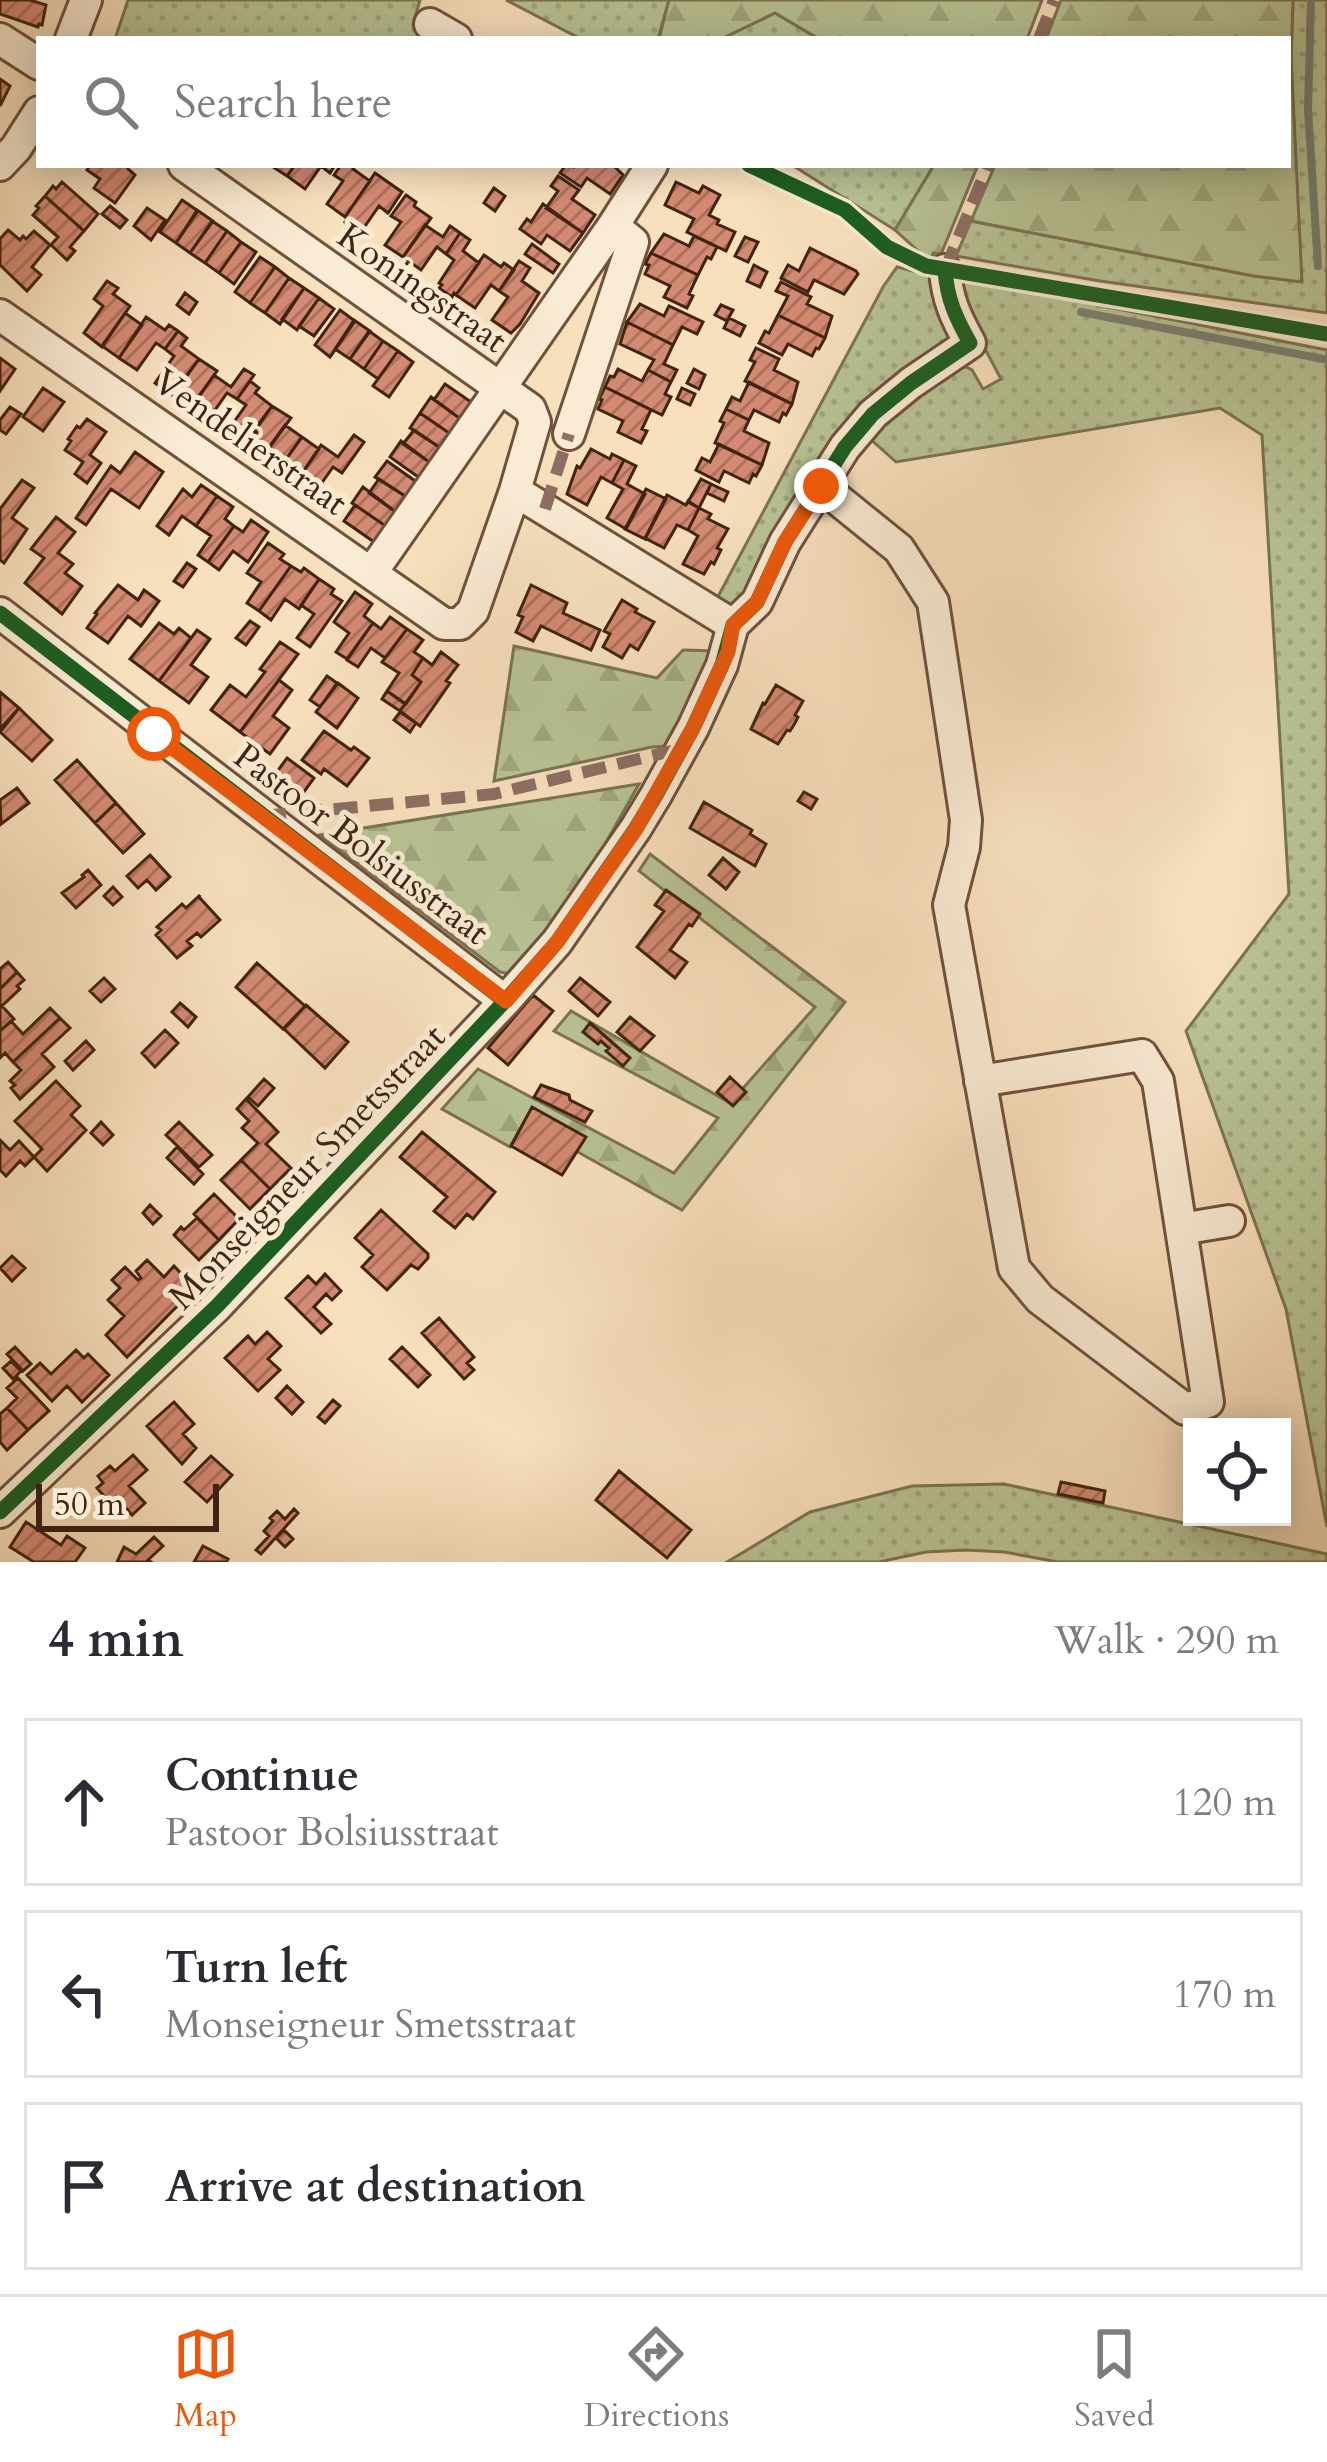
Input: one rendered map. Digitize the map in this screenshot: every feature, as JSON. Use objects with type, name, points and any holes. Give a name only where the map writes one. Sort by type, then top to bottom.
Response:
[{"type":"street","points":[[72,36],[86,0]]},
{"type":"street","points":[[0,39],[36,62]]},
{"type":"street","points":[[0,165],[36,117]]},
{"type":"street","name":"Koningstraat","points":[[188,168],[534,415],[515,491],[473,611],[460,624]]},
{"type":"street","points":[[500,388],[650,168]]},
{"type":"street","points":[[569,434],[633,242],[614,226]]},
{"type":"street","name":"Monseigneur Smetsstraat","points":[[0,1512],[217,1306],[557,942],[636,829],[693,728],[728,652],[733,625],[757,602],[785,542],[845,448],[873,414],[970,343],[946,295],[945,270]]},
{"type":"street","name":"Vendelierstraat","points":[[0,315],[444,624],[460,624]]},
{"type":"street","name":"Koningstraat","points":[[372,572],[500,388]]},
{"type":"street","points":[[821,486],[899,549],[933,602],[966,820],[949,905],[980,1081],[1014,1268],[1040,1299],[1185,1409],[1208,1402],[1158,1081],[1142,1055],[980,1081]]},
{"type":"street","points":[[515,491],[733,625]]},
{"type":"street","name":"Pastoor Bolsiusstraat","points":[[0,613],[506,1001]]},
{"type":"street","points":[[1181,1229],[1229,1221]]},
{"type":"green space","points":[[128,0],[420,0],[413,25],[430,36],[116,36]]},
{"type":"green space","points":[[506,0],[669,0],[659,36],[575,36]]},
{"type":"green space","points":[[669,0],[1042,0],[1028,36],[814,36],[775,13],[727,36],[660,36]]},
{"type":"green space","points":[[1061,0],[1293,0],[1291,58],[1291,36],[1047,36]]},
{"type":"green space","points":[[1293,0],[1327,0],[1327,313],[956,256],[971,221],[1301,281],[1291,58]]},
{"type":"green space","points":[[775,13],[814,36],[727,36]]},
{"type":"green space","points":[[1291,58],[1302,282],[971,221],[994,168],[1291,168]]},
{"type":"green space","points":[[797,168],[932,168],[895,230]]},
{"type":"green space","points":[[932,168],[977,168],[941,254],[925,257],[895,230]]},
{"type":"green space","points":[[897,267],[929,275],[951,332],[945,344],[902,376],[743,605],[721,611],[713,606]]},
{"type":"green space","points":[[963,280],[1097,302],[1327,350],[1327,1527],[1286,1309],[1186,1031],[1289,894],[1262,435],[1220,408],[896,462],[867,436],[960,364],[972,370],[983,389],[1001,379],[957,296]]},
{"type":"green space","points":[[514,646],[657,678],[683,650],[718,651],[670,746],[494,781]]},
{"type":"green space","points":[[639,784],[570,906],[512,974],[500,972],[320,835]]},
{"type":"green space","points":[[650,854],[845,1002],[682,1210],[524,1122],[510,1147],[442,1109],[478,1069],[674,1173],[718,1118],[554,1031],[571,1011],[730,1103],[815,1007],[639,871]]},
{"type":"green space","points":[[1004,1484],[1327,1554],[1327,1562],[1058,1562],[966,1550],[879,1562],[727,1562],[810,1512],[912,1486]]},
{"type":"building","points":[[0,0],[46,5],[42,25],[0,14]]},
{"type":"building","points":[[0,79],[10,86],[0,106]]},
{"type":"building","points":[[128,168],[135,175],[115,203],[94,188],[100,179],[87,170]]},
{"type":"building","points":[[293,168],[320,168],[305,189],[287,176]]},
{"type":"building","points":[[339,168],[354,168],[370,181],[345,217],[327,204],[343,181],[334,175]]},
{"type":"building","points":[[564,168],[616,168],[623,175],[610,194],[587,178],[581,187],[560,173]]},
{"type":"building","points":[[375,173],[402,192],[388,213],[379,206],[358,231],[345,217]]},
{"type":"building","points":[[558,176],[579,190],[572,199],[595,215],[583,233],[546,208],[558,191],[551,186]]},
{"type":"building","points":[[62,182],[98,214],[84,231],[45,196]]},
{"type":"building","points":[[676,182],[699,193],[703,186],[720,195],[709,215],[735,232],[726,251],[687,232],[694,219],[665,205]]},
{"type":"building","points":[[494,188],[505,196],[495,211],[484,203]]},
{"type":"building","points":[[406,195],[431,218],[403,257],[385,245],[401,222],[391,216]]},
{"type":"building","points":[[45,196],[84,231],[70,247],[75,251],[67,260],[51,245],[58,237],[33,215]]},
{"type":"building","points":[[182,200],[198,211],[176,243],[160,232]]},
{"type":"building","points":[[543,204],[583,233],[570,251],[547,235],[541,244],[520,229]]},
{"type":"building","points":[[110,206],[127,220],[120,228],[102,214]]},
{"type":"building","points":[[147,208],[165,220],[151,240],[134,226]]},
{"type":"building","points":[[197,210],[213,221],[190,253],[176,243]]},
{"type":"building","points":[[212,221],[227,231],[205,263],[190,253]]},
{"type":"building","points":[[425,225],[443,237],[450,226],[460,233],[446,254],[437,247],[421,270],[403,257]]},
{"type":"building","points":[[8,230],[20,240],[34,231],[50,245],[32,267],[41,275],[27,291],[0,265],[0,239]]},
{"type":"building","points":[[227,231],[241,242],[219,273],[205,263]]},
{"type":"building","points":[[460,233],[470,240],[463,251],[479,263],[452,297],[439,283],[454,260],[446,254]]},
{"type":"building","points":[[664,234],[689,246],[694,236],[717,247],[698,275],[651,253]]},
{"type":"building","points":[[745,237],[758,242],[748,262],[735,256]]},
{"type":"building","points":[[241,242],[256,252],[234,284],[219,273]]},
{"type":"building","points":[[532,244],[559,264],[553,273],[525,254]]},
{"type":"building","points":[[810,248],[856,271],[844,294],[814,280],[808,292],[781,278],[788,265],[799,271]]},
{"type":"building","points":[[651,253],[698,275],[687,308],[664,297],[670,286],[645,274]]},
{"type":"building","points":[[484,255],[514,270],[499,291],[491,285],[475,308],[456,295]]},
{"type":"building","points":[[260,257],[275,267],[250,303],[235,292]]},
{"type":"building","points":[[519,261],[530,268],[522,281],[539,293],[511,333],[492,320],[508,297],[499,291]]},
{"type":"building","points":[[754,265],[767,272],[760,287],[747,281]]},
{"type":"building","points":[[275,267],[289,278],[265,313],[250,303]]},
{"type":"building","points":[[289,278],[304,288],[280,324],[265,313]]},
{"type":"building","points":[[107,281],[118,288],[113,294],[130,306],[102,347],[84,333],[103,306],[94,299]]},
{"type":"building","points":[[781,282],[811,297],[807,304],[832,316],[825,338],[778,315],[788,296],[776,291]]},
{"type":"building","points":[[304,288],[319,298],[297,330],[282,319]]},
{"type":"building","points":[[185,293],[197,302],[189,314],[177,305]]},
{"type":"building","points":[[319,298],[334,309],[314,336],[299,326]]},
{"type":"building","points":[[640,304],[664,316],[669,306],[703,322],[697,334],[682,327],[673,345],[627,322]]},
{"type":"building","points":[[721,305],[733,310],[727,321],[715,315]]},
{"type":"building","points":[[340,310],[355,321],[330,357],[315,345]]},
{"type":"building","points":[[125,313],[142,325],[119,358],[102,346]]},
{"type":"building","points":[[778,315],[825,338],[812,356],[788,344],[782,355],[759,343]]},
{"type":"building","points":[[146,317],[165,330],[169,325],[178,331],[165,349],[156,343],[137,370],[119,358]]},
{"type":"building","points":[[729,318],[745,326],[740,336],[724,328]]},
{"type":"building","points":[[354,320],[370,331],[350,359],[335,349]]},
{"type":"building","points":[[627,322],[673,345],[664,364],[677,370],[671,382],[648,370],[654,360],[620,344]]},
{"type":"building","points":[[178,331],[187,338],[181,346],[199,359],[173,395],[155,383],[174,356],[165,349]]},
{"type":"building","points":[[369,331],[383,341],[364,369],[350,359]]},
{"type":"building","points":[[383,341],[398,351],[378,379],[364,369]]},
{"type":"building","points":[[756,348],[779,359],[774,370],[798,382],[792,404],[745,381]]},
{"type":"building","points":[[398,351],[413,362],[389,397],[373,386]]},
{"type":"building","points":[[0,358],[15,369],[0,391]]},
{"type":"building","points":[[199,359],[217,371],[191,408],[172,395]]},
{"type":"building","points":[[244,369],[254,375],[237,399],[227,393],[208,420],[191,407],[214,375],[231,387]]},
{"type":"building","points":[[618,369],[642,381],[648,370],[671,382],[665,394],[671,397],[662,415],[605,387]]},
{"type":"building","points":[[694,369],[705,375],[699,389],[687,383]]},
{"type":"building","points":[[250,381],[259,388],[255,393],[272,406],[245,445],[227,432],[246,405],[237,399]]},
{"type":"building","points":[[749,382],[792,404],[779,422],[754,410],[749,420],[726,409],[732,397],[740,401]]},
{"type":"building","points":[[445,384],[474,404],[462,420],[434,400]]},
{"type":"building","points":[[605,387],[651,410],[641,443],[618,432],[623,421],[598,409]]},
{"type":"building","points":[[43,388],[64,402],[43,431],[23,417]]},
{"type":"building","points":[[682,388],[695,394],[690,405],[677,399]]},
{"type":"building","points":[[431,397],[462,420],[452,435],[420,413]]},
{"type":"building","points":[[272,406],[291,418],[262,458],[243,445]]},
{"type":"building","points":[[10,407],[21,414],[6,434],[0,430],[0,420]]},
{"type":"building","points":[[726,409],[749,420],[744,431],[769,443],[762,465],[715,443]]},
{"type":"building","points":[[420,413],[452,435],[442,449],[410,428]]},
{"type":"building","points":[[87,419],[106,432],[90,455],[101,463],[87,483],[75,474],[83,462],[65,450],[77,426]]},
{"type":"building","points":[[285,425],[302,437],[279,469],[262,457]]},
{"type":"building","points":[[414,430],[442,449],[432,464],[403,444]]},
{"type":"building","points":[[354,435],[364,442],[342,473],[333,467],[314,494],[296,482],[321,445],[338,457]]},
{"type":"building","points":[[302,437],[319,449],[296,482],[279,469]]},
{"type":"building","points":[[401,441],[432,464],[421,479],[390,457]]},
{"type":"building","points":[[719,444],[762,465],[749,483],[724,471],[719,482],[696,470],[702,458],[710,462]]},
{"type":"building","points":[[591,449],[624,460],[612,483],[601,477],[587,505],[567,494],[577,466]]},
{"type":"building","points":[[135,452],[163,472],[139,508],[111,489],[86,525],[76,518],[111,466],[120,473]]},
{"type":"building","points":[[624,460],[636,466],[627,484],[645,494],[626,529],[607,518],[623,489],[612,483]]},
{"type":"building","points":[[387,461],[418,483],[408,498],[375,477]]},
{"type":"building","points":[[379,479],[408,498],[397,513],[369,493]]},
{"type":"building","points":[[701,479],[711,484],[699,508],[688,502]]},
{"type":"building","points":[[22,480],[34,488],[12,518],[27,529],[4,563],[0,560],[0,509]]},
{"type":"building","points":[[711,484],[728,492],[724,501],[707,493]]},
{"type":"building","points":[[201,485],[217,496],[196,526],[182,516],[169,535],[157,526],[183,489],[192,497]]},
{"type":"building","points":[[363,487],[397,513],[387,527],[352,503]]},
{"type":"building","points":[[646,489],[666,499],[645,539],[625,529]]},
{"type":"building","points":[[667,495],[699,508],[688,530],[677,525],[664,548],[645,538]]},
{"type":"building","points":[[217,496],[233,507],[225,519],[234,526],[208,562],[198,555],[211,536],[196,526]]},
{"type":"building","points":[[355,505],[387,527],[377,544],[344,521]]},
{"type":"building","points":[[699,508],[711,514],[708,519],[728,529],[714,564],[704,574],[683,564],[698,536],[688,530]]},
{"type":"building","points":[[56,517],[75,532],[58,553],[73,564],[65,573],[82,586],[62,614],[25,583],[44,558],[31,549]]},
{"type":"building","points":[[251,520],[268,532],[248,562],[233,551],[219,570],[208,562],[234,526],[243,532]]},
{"type":"building","points":[[268,543],[291,566],[259,611],[247,603],[261,582],[247,573]]},
{"type":"building","points":[[187,563],[196,569],[183,587],[174,581]]},
{"type":"building","points":[[291,566],[301,572],[304,568],[319,579],[299,609],[285,599],[271,620],[259,611]]},
{"type":"building","points":[[319,579],[342,601],[310,647],[297,638],[314,614],[301,605]]},
{"type":"building","points":[[118,585],[138,600],[144,590],[159,601],[141,626],[128,616],[108,643],[87,628]]},
{"type":"building","points":[[531,585],[567,603],[563,613],[600,630],[591,650],[541,626],[533,641],[516,632]]},
{"type":"building","points":[[355,592],[372,604],[364,616],[373,623],[347,659],[336,652],[349,633],[334,622]]},
{"type":"building","points":[[622,600],[654,622],[638,650],[630,645],[622,658],[603,647],[610,634],[604,631]]},
{"type":"building","points":[[390,617],[407,629],[385,658],[371,648],[358,667],[347,660],[373,623],[381,629]]},
{"type":"building","points":[[250,621],[259,627],[246,645],[236,638]]},
{"type":"building","points":[[159,623],[174,634],[179,628],[191,638],[159,681],[130,659]]},
{"type":"building","points":[[407,629],[423,640],[414,652],[423,658],[412,675],[421,682],[406,704],[387,691],[399,673],[382,662]]},
{"type":"building","points":[[197,630],[210,639],[191,665],[208,677],[189,703],[159,681]]},
{"type":"building","points":[[280,642],[298,654],[240,732],[211,710],[230,685],[246,697]]},
{"type":"building","points":[[441,652],[458,665],[420,726],[400,711],[421,682],[412,675],[423,658],[432,665]]},
{"type":"building","points":[[327,676],[337,683],[320,707],[310,700]]},
{"type":"building","points":[[279,680],[292,690],[273,716],[289,728],[270,754],[240,732]]},
{"type":"building","points":[[338,683],[358,698],[337,728],[316,712]]},
{"type":"building","points":[[776,685],[803,701],[795,723],[778,744],[751,729]]},
{"type":"building","points":[[387,691],[405,704],[400,711],[382,699]]},
{"type":"building","points":[[0,692],[19,708],[0,729]]},
{"type":"building","points":[[19,708],[52,740],[32,761],[0,732]]},
{"type":"building","points":[[400,712],[416,723],[410,732],[394,720]]},
{"type":"building","points":[[324,731],[369,758],[347,786],[302,760]]},
{"type":"building","points":[[287,758],[314,778],[301,796],[274,776]]},
{"type":"building","points":[[77,760],[116,803],[95,823],[55,780]]},
{"type":"building","points":[[17,788],[29,803],[1,824],[0,800]]},
{"type":"building","points":[[804,792],[817,799],[811,809],[798,801]]},
{"type":"building","points":[[704,802],[752,830],[750,834],[766,844],[755,866],[690,828]]},
{"type":"building","points":[[116,803],[144,834],[123,853],[95,823]]},
{"type":"building","points":[[150,855],[170,877],[156,890],[147,880],[138,888],[127,876]]},
{"type":"building","points":[[723,858],[739,872],[726,889],[709,875]]},
{"type":"building","points":[[88,870],[101,885],[76,908],[62,893]]},
{"type":"building","points":[[113,887],[122,897],[113,905],[104,896]]},
{"type":"building","points":[[666,890],[700,914],[670,950],[687,962],[675,978],[637,947],[664,911],[655,905]]},
{"type":"building","points":[[200,895],[220,920],[201,937],[197,933],[187,941],[192,946],[177,958],[156,935],[161,930],[157,927]]},
{"type":"building","points":[[8,962],[17,972],[0,989],[0,969]]},
{"type":"building","points":[[257,963],[305,1006],[283,1029],[236,987]]},
{"type":"building","points":[[17,972],[24,980],[2,1006],[14,1019],[0,1031],[0,989]]},
{"type":"building","points":[[104,978],[115,989],[101,1002],[90,991]]},
{"type":"building","points":[[580,978],[610,1002],[598,1016],[569,991]]},
{"type":"building","points":[[533,995],[553,1011],[508,1065],[488,1048]]},
{"type":"building","points":[[180,1003],[196,1017],[188,1027],[172,1012]]},
{"type":"building","points":[[306,1005],[348,1042],[325,1068],[284,1029]]},
{"type":"building","points":[[50,1008],[60,1018],[13,1062],[5,1053],[0,1058],[0,1031],[11,1021],[23,1034]]},
{"type":"building","points":[[630,1017],[654,1036],[640,1051],[617,1032]]},
{"type":"building","points":[[60,1018],[70,1028],[42,1054],[54,1067],[20,1099],[11,1088],[15,1085],[10,1081],[21,1070],[13,1062]]},
{"type":"building","points":[[590,1023],[630,1058],[623,1066],[601,1041],[598,1044],[583,1032]]},
{"type":"building","points":[[165,1030],[178,1043],[155,1067],[142,1053]]},
{"type":"building","points":[[86,1041],[94,1050],[73,1070],[65,1061]]},
{"type":"building","points":[[730,1077],[746,1092],[733,1106],[717,1092]]},
{"type":"building","points":[[264,1079],[274,1088],[258,1106],[248,1097]]},
{"type":"building","points":[[56,1081],[80,1106],[71,1115],[86,1130],[47,1171],[34,1157],[42,1149],[15,1121]]},
{"type":"building","points":[[541,1085],[569,1095],[592,1111],[585,1122],[534,1097]]},
{"type":"building","points":[[246,1099],[278,1132],[266,1144],[291,1168],[270,1189],[241,1160],[258,1143],[242,1128],[249,1121],[237,1109]]},
{"type":"building","points":[[532,1107],[586,1137],[562,1175],[511,1146]]},
{"type":"building","points":[[101,1122],[113,1135],[103,1145],[91,1133]]},
{"type":"building","points":[[179,1122],[212,1155],[199,1167],[166,1135]]},
{"type":"building","points":[[422,1132],[495,1192],[473,1219],[467,1214],[455,1228],[434,1211],[447,1197],[400,1157]]},
{"type":"building","points":[[0,1140],[10,1150],[19,1141],[34,1157],[25,1166],[20,1161],[6,1176],[0,1170]]},
{"type":"building","points":[[177,1147],[203,1174],[194,1184],[167,1158]]},
{"type":"building","points":[[241,1160],[270,1189],[250,1209],[221,1180]]},
{"type":"building","points":[[214,1194],[239,1219],[219,1240],[194,1214]]},
{"type":"building","points":[[150,1205],[161,1216],[153,1224],[143,1213]]},
{"type":"building","points":[[381,1210],[428,1254],[418,1269],[411,1265],[387,1290],[362,1267],[373,1255],[355,1238]]},
{"type":"building","points":[[197,1218],[219,1240],[199,1260],[174,1235]]},
{"type":"building","points":[[12,1256],[25,1268],[12,1281],[0,1268]]},
{"type":"building","points":[[147,1260],[164,1277],[174,1266],[195,1288],[127,1357],[106,1335],[124,1316],[108,1300],[120,1288],[112,1280],[125,1267],[138,1280],[136,1271]]},
{"type":"building","points":[[325,1274],[341,1291],[332,1300],[326,1294],[314,1307],[331,1324],[321,1333],[286,1298],[308,1276],[316,1284]]},
{"type":"building","points":[[439,1318],[474,1357],[467,1363],[474,1370],[464,1379],[422,1333]]},
{"type":"building","points":[[267,1332],[281,1346],[268,1359],[280,1370],[258,1391],[225,1358],[248,1336],[255,1344]]},
{"type":"building","points":[[15,1347],[31,1364],[23,1371],[7,1354]]},
{"type":"building","points":[[402,1347],[430,1375],[418,1387],[390,1359]]},
{"type":"building","points":[[76,1350],[84,1358],[88,1354],[109,1375],[82,1402],[67,1386],[52,1401],[27,1375],[40,1363],[51,1374]]},
{"type":"building","points":[[11,1361],[21,1371],[13,1379],[3,1368]]},
{"type":"building","points":[[18,1378],[49,1411],[28,1430],[7,1408],[17,1398],[7,1388]]},
{"type":"building","points":[[287,1386],[303,1402],[292,1414],[276,1398]]},
{"type":"building","points":[[333,1400],[340,1406],[325,1423],[318,1417]]},
{"type":"building","points":[[174,1402],[194,1424],[183,1434],[196,1448],[182,1464],[147,1426]]},
{"type":"building","points":[[7,1408],[28,1430],[7,1450],[0,1442],[0,1414]]},
{"type":"building","points":[[133,1455],[147,1470],[129,1486],[145,1503],[132,1515],[116,1497],[110,1503],[97,1488],[103,1483],[98,1476],[110,1466],[115,1471]]},
{"type":"building","points":[[211,1456],[232,1475],[207,1502],[185,1482]]},
{"type":"building","points":[[619,1471],[691,1530],[667,1558],[596,1500]]},
{"type":"building","points":[[1061,1482],[1105,1491],[1103,1503],[1058,1494]]},
{"type":"building","points":[[294,1509],[298,1513],[261,1554],[256,1550],[269,1536],[264,1531],[273,1521],[270,1518],[277,1511],[285,1519]]},
{"type":"building","points":[[26,1522],[61,1545],[67,1536],[85,1548],[75,1562],[34,1562],[10,1547]]},
{"type":"building","points":[[284,1530],[293,1539],[285,1547],[276,1538]]},
{"type":"building","points":[[154,1537],[163,1546],[148,1560],[151,1562],[117,1562],[124,1547],[136,1554]]},
{"type":"building","points":[[203,1546],[228,1559],[194,1562]]},
{"type":"waterway","points":[[1311,0],[1308,110],[1318,266]]},
{"type":"waterway","points":[[1081,312],[1323,359]]},
{"type":"marked path","points":[[1040,36],[1054,0]]},
{"type":"marked path","points":[[945,270],[987,168]]},
{"type":"marked path","points":[[545,509],[569,434]]},
{"type":"marked path","points":[[262,816],[494,794],[680,749]]},
{"type":"cycle path","points":[[755,168],[845,210],[887,247],[926,266],[1327,334]]},
{"type":"cycle path","points":[[0,1512],[217,1306],[557,942],[656,795],[722,665],[733,625],[757,602],[785,542],[845,447],[873,414],[970,343],[953,308],[945,270]]},
{"type":"cycle path","points":[[0,613],[505,1001]]},
{"type":"route","points":[[154,734],[506,1001],[557,942],[636,829],[693,728],[728,652],[733,625],[757,602],[785,542],[821,486]]}]
